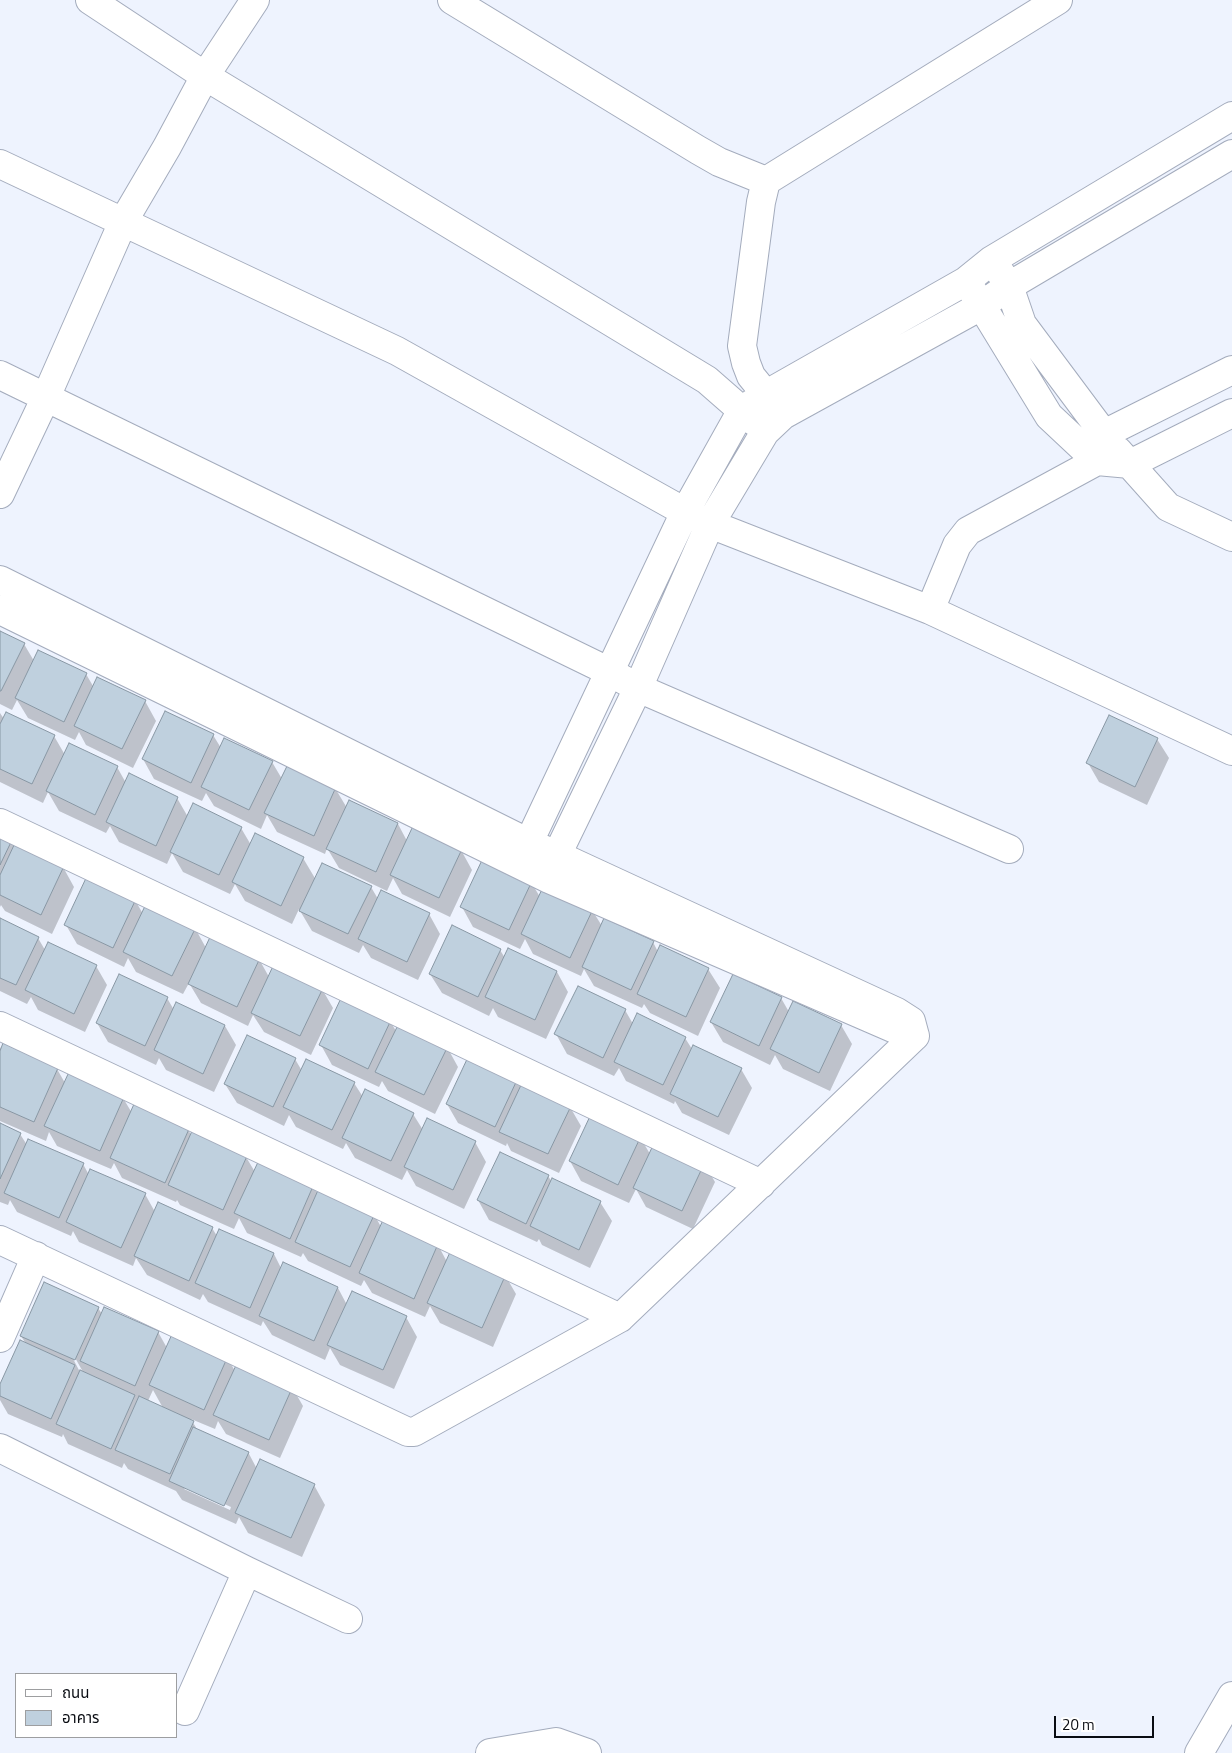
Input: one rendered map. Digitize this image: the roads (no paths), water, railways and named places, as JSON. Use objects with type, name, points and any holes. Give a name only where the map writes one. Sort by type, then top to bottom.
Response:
[{"type":"street","points":[[90,0],[205,76],[707,380],[742,410],[774,424]]},
{"type":"street","points":[[0,494],[46,397],[123,222],[167,147],[205,76],[255,0]]},
{"type":"street","points":[[452,0],[698,150],[719,162],[766,181]]},
{"type":"street","points":[[774,424],[765,395],[752,376],[742,346],[761,202],[766,181],[1058,0]]},
{"type":"street","points":[[524,854],[685,512],[742,410],[765,395],[966,281],[992,260],[1232,116]]},
{"type":"street","points":[[553,867],[638,688],[710,524],[774,424],[981,306],[1009,286],[1232,154]]},
{"type":"street","points":[[0,164],[397,351],[685,512],[710,524],[930,610],[1232,751]]},
{"type":"street","points":[[992,260],[1009,286],[1022,324],[1104,434],[1168,507],[1232,538]]},
{"type":"street","points":[[966,281],[1049,416],[1097,461]]},
{"type":"street","points":[[1097,461],[1104,434],[1232,370]]},
{"type":"street","points":[[0,375],[610,672],[638,688],[1009,849]]},
{"type":"street","points":[[930,610],[957,545],[968,531],[1097,461],[1130,464],[1232,413]]},
{"type":"street","points":[[0,580],[524,854]]},
{"type":"street","points":[[0,610],[553,867],[897,1012],[911,1021],[915,1036],[620,1318],[466,1402],[421,1430],[414,1432],[408,1432],[0,1240]]},
{"type":"street","points":[[0,823],[761,1184]]},
{"type":"street","points":[[0,1026],[620,1318]]},
{"type":"street","points":[[0,1338],[36,1256]]},
{"type":"street","points":[[0,1448],[247,1572],[348,1619]]},
{"type":"street","points":[[185,1711],[247,1572]]},
{"type":"street","points":[[1199,1753],[1232,1696]]},
{"type":"street","points":[[490,1753],[556,1742],[587,1753]]}]
